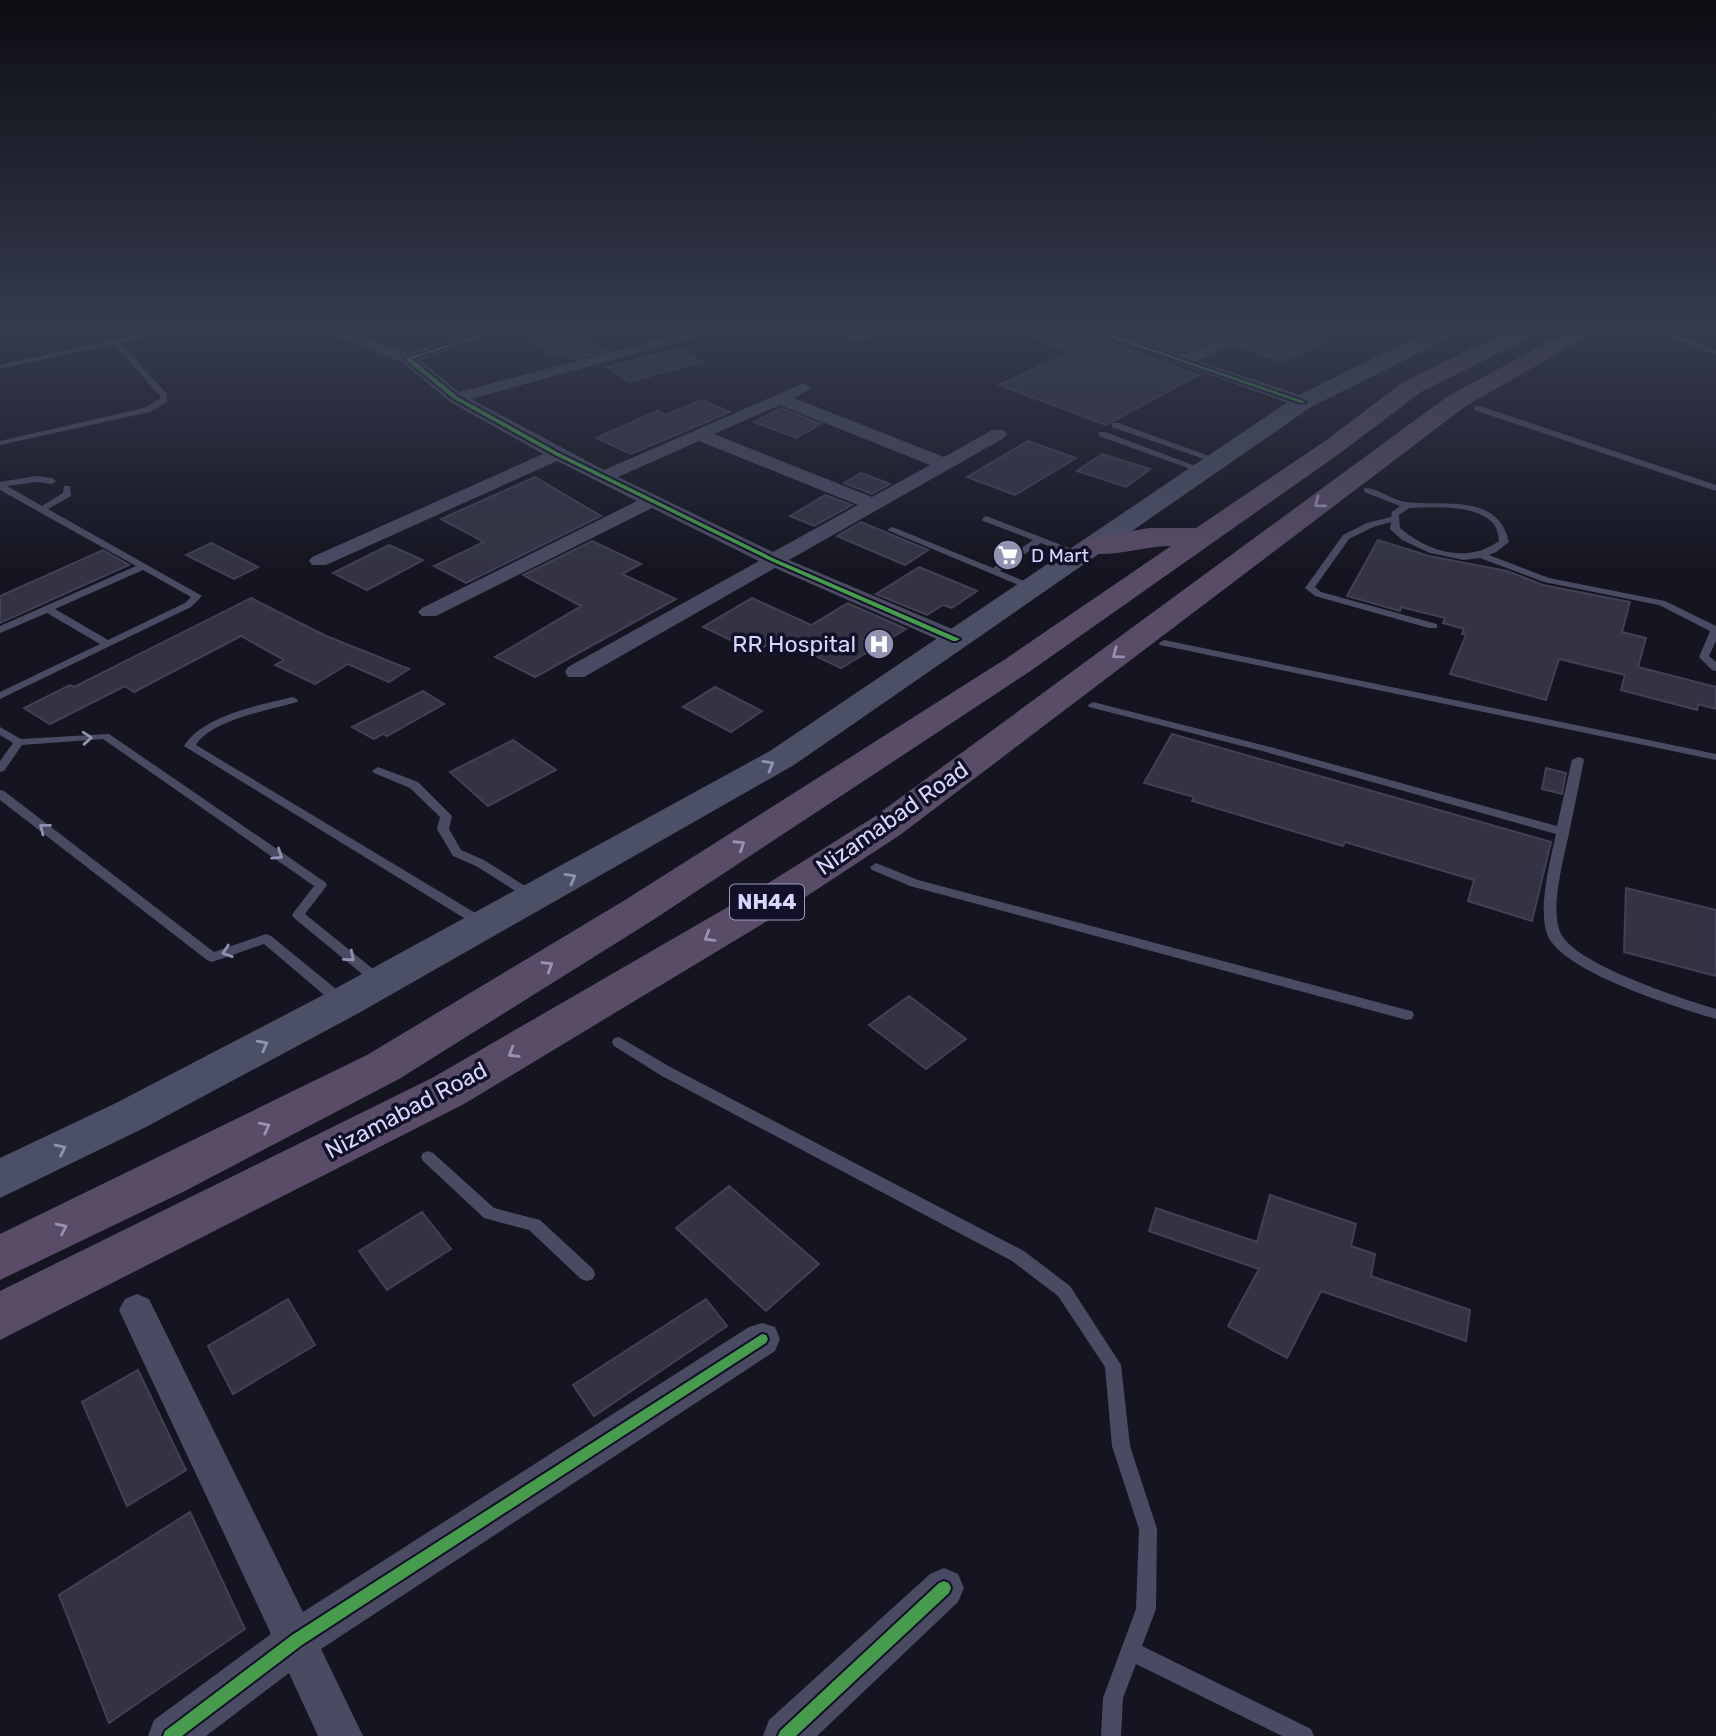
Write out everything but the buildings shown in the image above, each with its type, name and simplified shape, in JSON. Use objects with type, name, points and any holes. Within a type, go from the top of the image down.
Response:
[{"type":"highway","name":"Nizamabad Road","points":[[0,1258],[166,1178],[394,1060],[639,910],[996,680],[1204,537],[1422,409]]},
{"type":"highway","name":"Nizamabad Road","points":[[0,1317],[448,1091],[772,899],[887,826],[1428,409]]},
{"type":"highway","points":[[1086,550],[1149,537],[1204,537]]},
{"type":"main road","points":[[0,1179],[131,1115],[343,1003],[782,758],[1293,409]]},
{"type":"street","points":[[476,409],[649,502],[773,560],[957,639]]},
{"type":"street","points":[[603,477],[754,409]]},
{"type":"street","points":[[806,409],[947,465]]},
{"type":"street","points":[[698,434],[874,505]]},
{"type":"street","points":[[576,671],[998,434]]},
{"type":"street","points":[[319,561],[557,454]]},
{"type":"street","points":[[429,612],[649,502]]},
{"type":"street","points":[[137,1310],[341,1736]]},
{"type":"street","points":[[170,1736],[297,1640],[761,1339]]},
{"type":"street","points":[[785,1736],[944,1588]]},
{"type":"lane","points":[[0,443],[148,409]]},
{"type":"lane","points":[[1494,409],[1716,488]]},
{"type":"lane","points":[[1115,425],[1209,465]]},
{"type":"lane","points":[[1102,434],[1209,465]]},
{"type":"lane","points":[[0,485],[36,479],[52,481]]},
{"type":"lane","points":[[0,485],[197,596],[188,606],[0,695]]},
{"type":"lane","points":[[42,509],[64,498],[68,494],[67,488]]},
{"type":"lane","points":[[1367,489],[1406,506],[1446,504],[1484,514],[1504,533],[1504,542],[1496,550],[1482,555],[1462,556],[1420,547],[1395,529],[1393,519]]},
{"type":"lane","points":[[1406,506],[1393,519],[1370,525],[1346,537],[1310,588],[1318,594],[1433,626]]},
{"type":"lane","points":[[986,519],[1040,540],[1086,550]]},
{"type":"lane","points":[[891,530],[1034,588]]},
{"type":"lane","points":[[993,572],[1040,540]]},
{"type":"lane","points":[[1482,555],[1547,580],[1662,603],[1716,629],[1704,657],[1716,668]]},
{"type":"lane","points":[[0,630],[143,566]]},
{"type":"lane","points":[[48,608],[107,644]]},
{"type":"lane","points":[[1164,643],[1716,757]]},
{"type":"lane","points":[[293,700],[209,727],[193,737],[190,746],[486,925]]},
{"type":"lane","points":[[1093,705],[1270,750],[1564,832]]},
{"type":"lane","points":[[0,730],[19,742],[105,736],[321,885],[298,915],[380,982]]},
{"type":"lane","points":[[0,769],[19,742]]},
{"type":"lane","points":[[1578,760],[1550,892],[1550,921],[1555,937],[1582,961],[1594,967],[1655,993],[1716,1014]]},
{"type":"lane","points":[[378,771],[422,791],[446,816],[443,829],[457,853],[480,863],[535,898]]},
{"type":"lane","points":[[0,794],[212,957],[266,939],[343,1003]]},
{"type":"lane","points":[[876,867],[914,883],[1407,1015]]},
{"type":"lane","points":[[619,1042],[667,1072],[1018,1256],[1064,1291],[1113,1365],[1121,1446],[1148,1528],[1146,1609],[1113,1698],[1111,1736]]},
{"type":"lane","points":[[428,1157],[489,1213],[534,1225],[587,1274]]},
{"type":"lane","points":[[1131,1651],[1304,1736]]},
{"type":"cycle path","points":[[476,409],[557,454],[773,560],[956,639]]},
{"type":"cycle path","points":[[170,1736],[297,1640],[762,1339]]},
{"type":"cycle path","points":[[785,1736],[944,1588]]},
{"type":"place","name":"D Mart","points":[[1008,555]]},
{"type":"place","name":"RR Hospital","points":[[879,644]]}]
